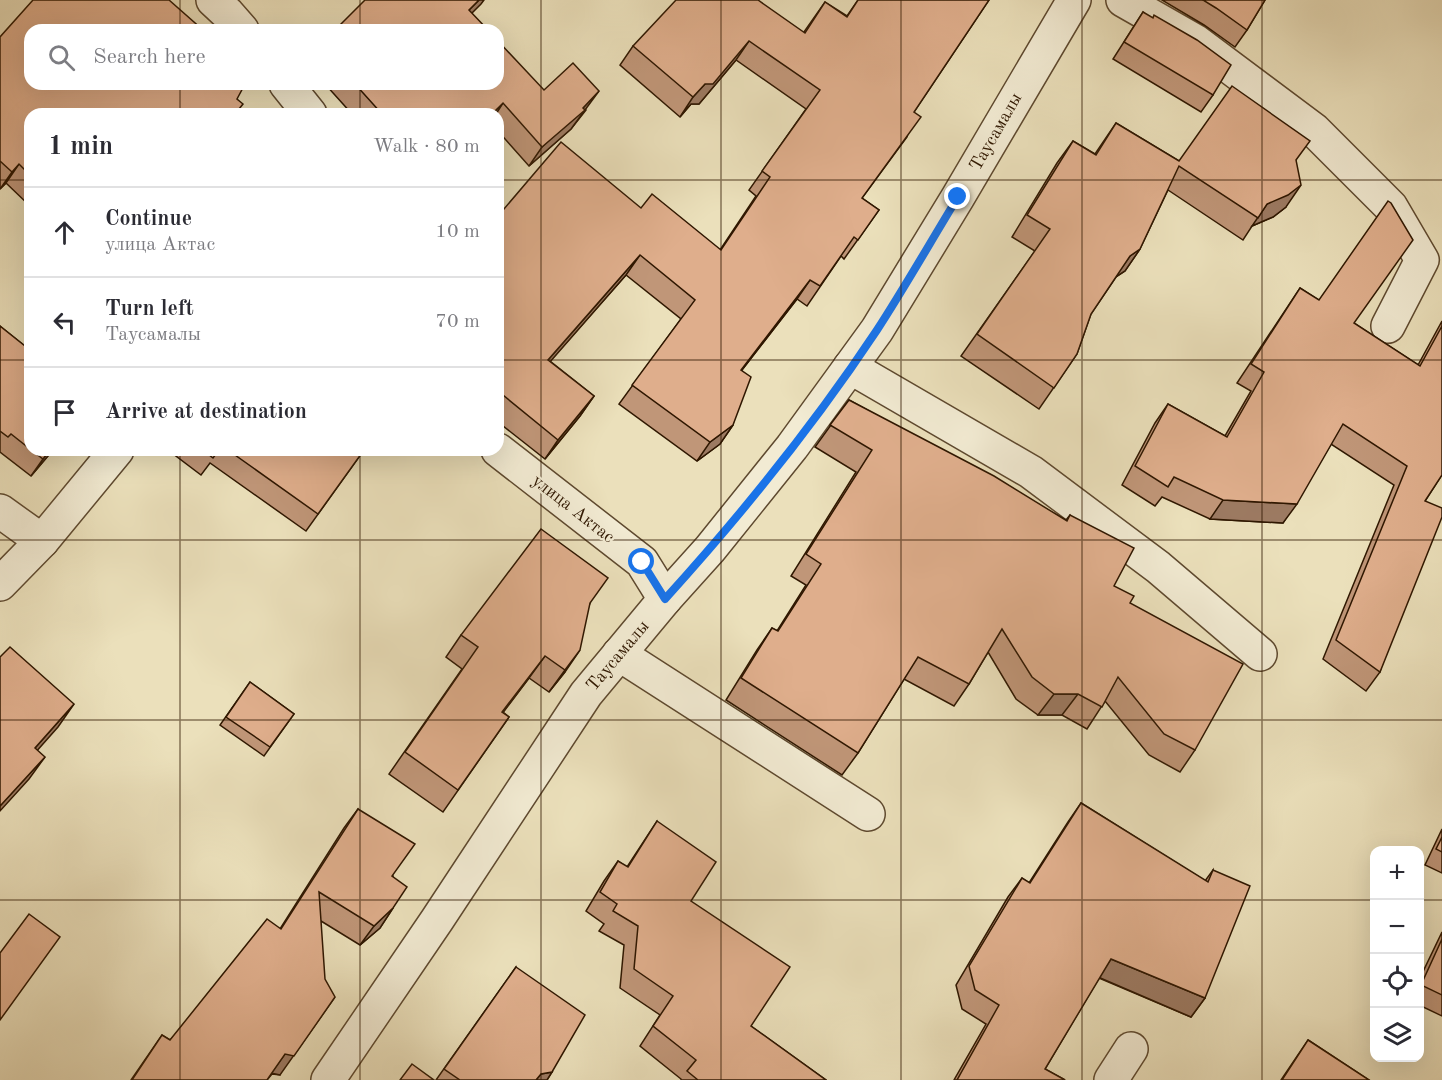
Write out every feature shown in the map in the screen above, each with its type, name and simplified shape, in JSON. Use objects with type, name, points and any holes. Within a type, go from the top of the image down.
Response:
[{"type":"street","points":[[213,0],[237,24]]},
{"type":"street","name":"Таусамалы","points":[[328,1080],[586,694],[710,549],[792,447],[877,330],[1074,0]]},
{"type":"street","points":[[1123,0],[1195,41],[1314,130],[1391,207],[1422,260],[1388,326]]},
{"type":"street","points":[[291,90],[305,108]]},
{"type":"street","points":[[850,367],[1031,472],[1158,567],[1260,654]]},
{"type":"street","name":"улица Актас","points":[[504,455],[642,562],[665,599]]},
{"type":"street","points":[[0,584],[42,541],[112,456]]},
{"type":"street","points":[[0,511],[42,541]]},
{"type":"street","points":[[619,654],[868,814]]},
{"type":"street","points":[[1111,1080],[1131,1049]]},
{"type":"building","points":[[33,0],[169,0],[196,24],[24,24],[24,90],[242,90],[237,99],[243,104],[240,108],[24,108],[24,169],[19,164],[12,172],[0,161],[0,37]]},
{"type":"building","points":[[365,0],[479,0],[469,10],[482,24],[341,24]]},
{"type":"building","points":[[676,0],[758,0],[805,33],[825,2],[847,17],[858,0],[989,0],[914,112],[921,117],[862,198],[879,210],[858,240],[854,237],[820,286],[810,280],[741,370],[751,377],[733,425],[710,442],[632,385],[695,300],[640,255],[548,360],[594,396],[558,440],[504,396],[504,209],[561,142],[641,208],[652,194],[721,250],[770,177],[762,171],[820,90],[749,41],[713,84],[705,84],[693,97],[633,46]]},
{"type":"building","points":[[1203,0],[1265,0],[1247,30]]},
{"type":"building","points":[[1143,12],[1153,18],[1154,15],[1197,40],[1231,65],[1213,95],[1124,42]]},
{"type":"building","points":[[504,47],[544,90],[573,63],[599,91],[583,108],[585,110],[542,147],[503,103],[498,108],[377,108],[360,90],[504,90]]},
{"type":"building","points":[[1232,86],[1310,141],[1296,160],[1301,185],[1288,195],[1267,204],[1258,218],[1179,166],[1140,249],[1130,256],[1091,314],[1077,354],[1054,388],[977,334],[1050,229],[1027,215],[1073,141],[1096,155],[1116,123],[1179,161]]},
{"type":"building","points":[[1388,201],[1413,240],[1354,323],[1420,366],[1442,326],[1442,475],[1425,501],[1442,508],[1442,517],[1380,672],[1336,640],[1407,466],[1343,424],[1297,504],[1223,500],[1174,477],[1168,487],[1135,466],[1168,404],[1227,437],[1264,372],[1251,364],[1300,288],[1319,300]]},
{"type":"building","points":[[0,326],[24,345],[24,444],[11,434],[8,437],[0,431]]},
{"type":"building","points":[[849,400],[994,476],[1067,521],[1070,515],[1134,548],[1114,586],[1134,596],[1130,603],[1243,664],[1195,750],[1164,734],[1118,677],[1102,707],[1078,694],[1054,694],[1032,677],[1002,629],[969,684],[918,657],[858,753],[741,678],[772,628],[778,631],[821,564],[806,554],[872,450],[830,425]]},
{"type":"building","points":[[236,456],[360,456],[318,514]]},
{"type":"building","points":[[541,529],[608,578],[590,603],[580,650],[565,670],[545,656],[502,712],[509,717],[458,790],[405,752],[478,647],[461,635]]},
{"type":"building","points":[[10,647],[74,704],[35,748],[45,757],[0,806],[0,657]]},
{"type":"building","points":[[250,682],[294,714],[270,747],[226,717]]},
{"type":"building","points":[[1081,803],[1208,882],[1213,870],[1250,886],[1205,998],[1111,959],[1045,1069],[1065,1080],[957,1080],[999,1005],[975,990],[969,966],[1022,878],[1030,883]]},
{"type":"building","points":[[358,809],[415,844],[392,876],[407,887],[393,908],[374,926],[319,892],[325,979],[335,997],[294,1056],[285,1054],[267,1080],[132,1080],[162,1035],[170,1040],[267,919],[281,929]]},
{"type":"building","points":[[657,821],[716,862],[691,901],[790,967],[751,1026],[826,1080],[698,1080],[687,1071],[696,1060],[653,1026],[673,996],[634,969],[638,926],[613,911],[617,904],[600,892],[618,861],[628,867]]},
{"type":"building","points":[[1442,837],[1442,852],[1436,849]]},
{"type":"building","points":[[29,914],[60,937],[0,1020],[0,953]]},
{"type":"building","points":[[1442,939],[1442,995],[1424,986],[1424,978]]},
{"type":"building","points":[[516,967],[585,1015],[552,1072],[541,1074],[536,1080],[460,1080],[444,1069]]},
{"type":"building","points":[[1308,1040],[1369,1080],[1282,1080]]},
{"type":"building","points":[[412,1064],[434,1080],[400,1080]]},
{"type":"route","points":[[642,562],[665,599],[710,549],[792,447],[877,330],[958,197]]}]
